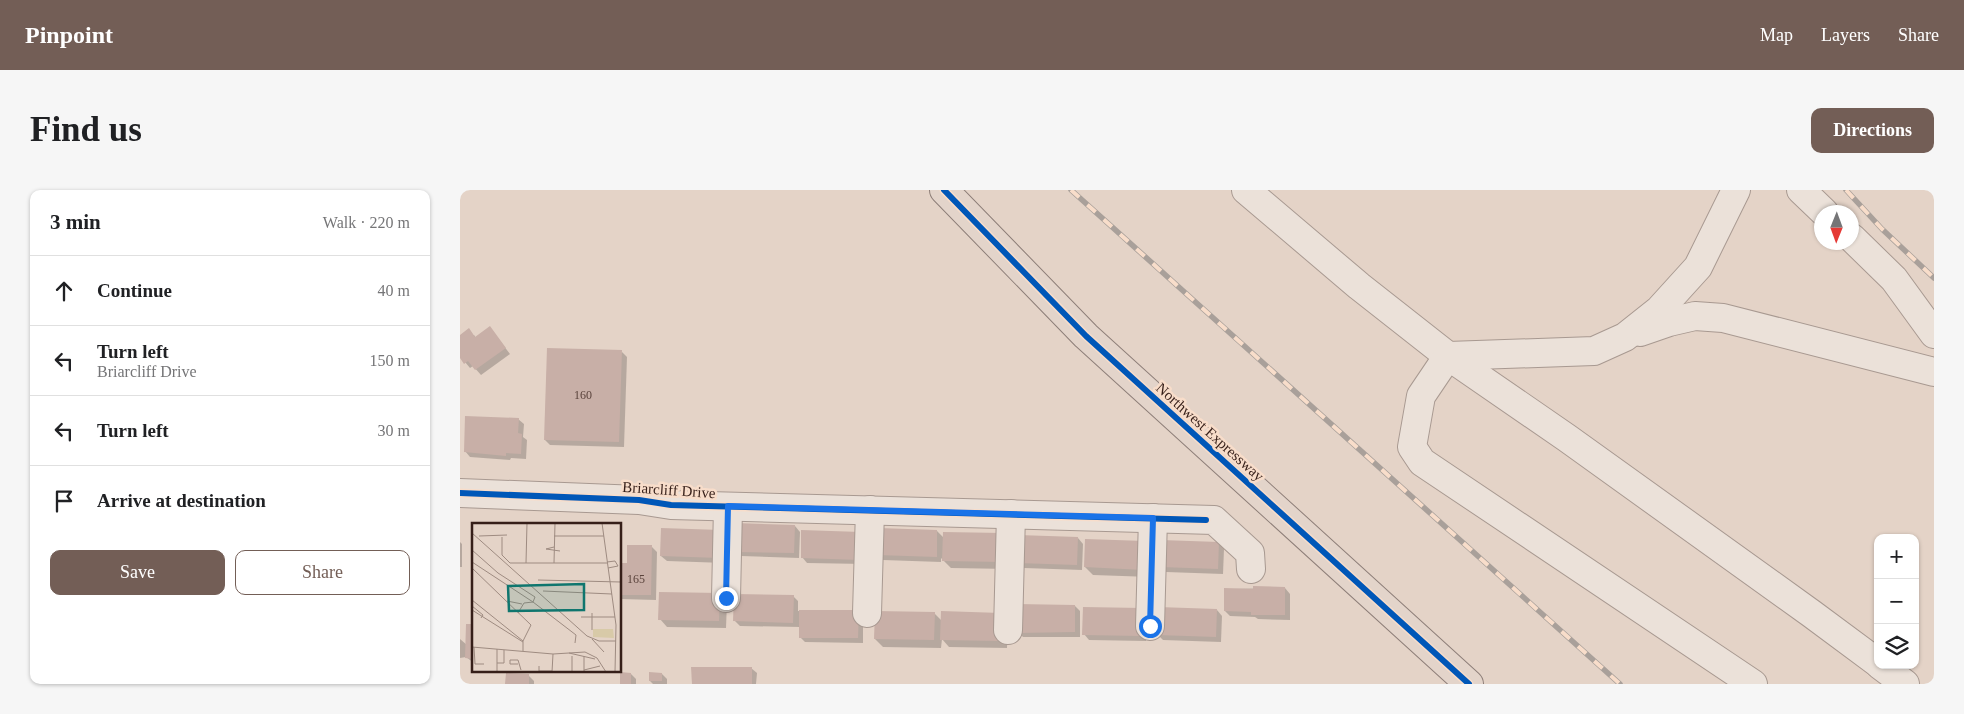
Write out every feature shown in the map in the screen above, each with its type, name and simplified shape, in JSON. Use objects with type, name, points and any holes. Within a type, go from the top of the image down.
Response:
[{"type":"main road","name":"Northwest Expressway","points":[[944,190],[1086,336],[1469,684]]},
{"type":"street","points":[[1246,190],[1359,286],[1448,356],[1567,438],[1874,660]]},
{"type":"street","points":[[1625,337],[1660,310],[1698,267],[1736,190]]},
{"type":"street","points":[[1800,190],[1816,205]]},
{"type":"street","points":[[1859,245],[1894,279],[1934,334]]},
{"type":"street","points":[[1448,356],[1594,351],[1625,337],[1669,322],[1696,316],[1723,318],[1934,372]]},
{"type":"street","points":[[1448,356],[1421,396],[1412,447],[1422,462],[1753,684]]},
{"type":"street","name":"Briarcliff Drive","points":[[460,492],[639,500],[671,505],[1206,520],[1216,521],[1250,553],[1251,569]]},
{"type":"street","points":[[726,598],[728,506]]},
{"type":"street","points":[[867,613],[870,510]]},
{"type":"street","points":[[1008,630],[1011,514]]},
{"type":"street","points":[[1150,626],[1153,518]]},
{"type":"street","points":[[1886,669],[1905,684]]},
{"type":"building","points":[[490,326],[506,348],[475,370],[468,361],[464,364],[460,358],[460,335],[469,328],[475,337]]},
{"type":"building","points":[[547,348],[622,350],[619,442],[544,440]]},
{"type":"building","points":[[465,416],[519,418],[518,433],[522,434],[521,454],[506,453],[506,456],[464,452]]},
{"type":"building","points":[[736,523],[795,525],[794,553],[735,552]]},
{"type":"building","points":[[661,528],[721,530],[720,558],[660,556]]},
{"type":"building","points":[[878,528],[937,530],[937,557],[877,555]]},
{"type":"building","points":[[801,530],[861,532],[860,560],[801,558]]},
{"type":"building","points":[[943,532],[1003,533],[1003,562],[942,561]]},
{"type":"building","points":[[1018,535],[1078,537],[1077,565],[1017,563]]},
{"type":"building","points":[[1085,539],[1145,541],[1144,570],[1084,567]]},
{"type":"building","points":[[1161,540],[1219,542],[1218,569],[1160,567]]},
{"type":"building","points":[[627,545],[652,545],[651,595],[621,595],[621,563],[627,563]]},
{"type":"building","points":[[1253,586],[1285,587],[1285,615],[1251,615],[1251,612],[1224,611],[1224,588],[1253,589]]},
{"type":"building","points":[[659,592],[720,593],[719,621],[658,620]]},
{"type":"building","points":[[734,594],[794,595],[793,623],[733,621]]},
{"type":"building","points":[[1016,604],[1075,605],[1075,632],[1017,633]]},
{"type":"building","points":[[1083,607],[1142,608],[1141,636],[1082,635]]},
{"type":"building","points":[[1158,607],[1217,609],[1216,637],[1157,635]]},
{"type":"building","points":[[799,610],[859,610],[858,638],[799,638]]},
{"type":"building","points":[[875,611],[935,612],[934,640],[874,639]]},
{"type":"building","points":[[941,611],[1001,613],[1000,641],[940,640]]},
{"type":"building","points":[[466,624],[472,624],[472,659],[465,658]]},
{"type":"building","points":[[691,667],[752,667],[752,684],[692,684]]},
{"type":"building","points":[[620,672],[631,673],[631,684],[620,684]]},
{"type":"building","points":[[649,672],[662,673],[662,681],[649,681]]},
{"type":"building","points":[[506,673],[529,674],[529,684],[505,684]]},
{"type":"railway","points":[[1071,190],[1620,684]]},
{"type":"railway","points":[[1846,190],[1882,229],[1934,278]]},
{"type":"cycle path","points":[[944,190],[1086,336],[1469,684]]},
{"type":"cycle path","points":[[460,493],[639,500],[671,505],[1206,520]]},
{"type":"route","points":[[726,598],[728,506],[1153,518],[1150,626]]}]
